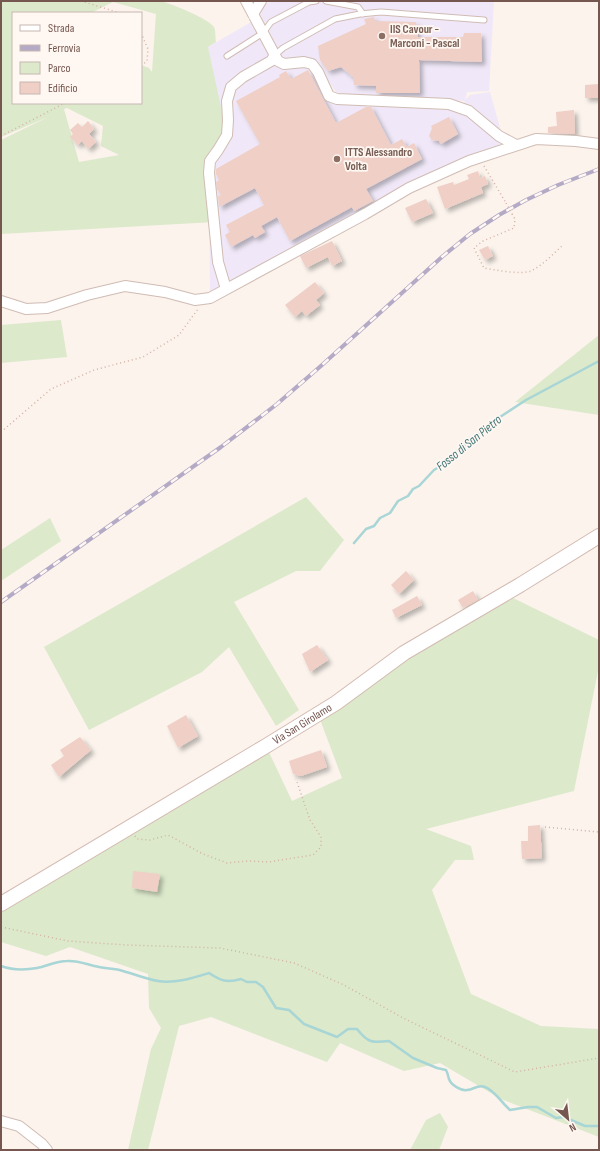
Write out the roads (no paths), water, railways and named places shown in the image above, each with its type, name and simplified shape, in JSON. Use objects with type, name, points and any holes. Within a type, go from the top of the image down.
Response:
[{"type":"street","points":[[236,1],[240,3],[263,33],[278,61],[284,64],[304,62],[312,64],[318,72],[329,96],[337,99],[449,104],[469,111],[500,136],[516,145]]},
{"type":"street","points":[[246,1],[250,16]]},
{"type":"street","points":[[250,16],[255,1]]},
{"type":"street","points":[[250,16],[260,1]]},
{"type":"street","points":[[226,289],[218,262],[210,185],[210,161],[227,135],[227,101],[231,87],[243,77],[271,61],[275,55]]},
{"type":"street","points":[[1,301],[26,309],[47,308],[87,295],[125,286],[165,292],[195,300],[210,298],[365,214],[409,188],[479,158],[536,139],[599,144]]},
{"type":"street","name":"Via San Girolamo","points":[[1,904],[336,703],[404,653],[520,585],[599,536]]},
{"type":"street","points":[[1,1121],[19,1126],[42,1144],[47,1150]]},
{"type":"lane","points":[[227,56],[263,33],[271,22],[309,2],[316,1]]},
{"type":"lane","points":[[326,1],[358,7],[363,14]]},
{"type":"lane","points":[[275,55],[283,48],[335,19],[363,14],[381,12],[484,20]]},
{"type":"waterway","name":"Fosso di San Pietro","points":[[354,543],[366,529],[374,526],[380,518],[390,513],[398,501],[408,496],[413,489],[419,486],[434,470],[444,464],[500,417],[526,400],[599,361]]},
{"type":"waterway","points":[[1,966],[14,969],[28,969],[59,962],[71,961],[102,968],[120,970],[164,982],[184,980],[209,973],[224,980],[232,981],[241,979],[247,982],[256,982],[263,987],[276,1008],[289,1010],[304,1024],[337,1037],[348,1029],[357,1029],[364,1037],[371,1041],[389,1041],[413,1058],[446,1070],[450,1081],[459,1089],[469,1090],[480,1086],[485,1087],[495,1094],[510,1110],[537,1107],[556,1118],[564,1117],[585,1126],[599,1126]]},
{"type":"railway","points":[[1,602],[221,447],[277,404],[443,256],[470,234],[526,200],[558,185],[599,169]]},
{"type":"place","name":"IIS Cavour - Marconi - Pascal","points":[[382,36]]},
{"type":"place","name":"ITTS Alessandro Volta","points":[[337,159]]}]
